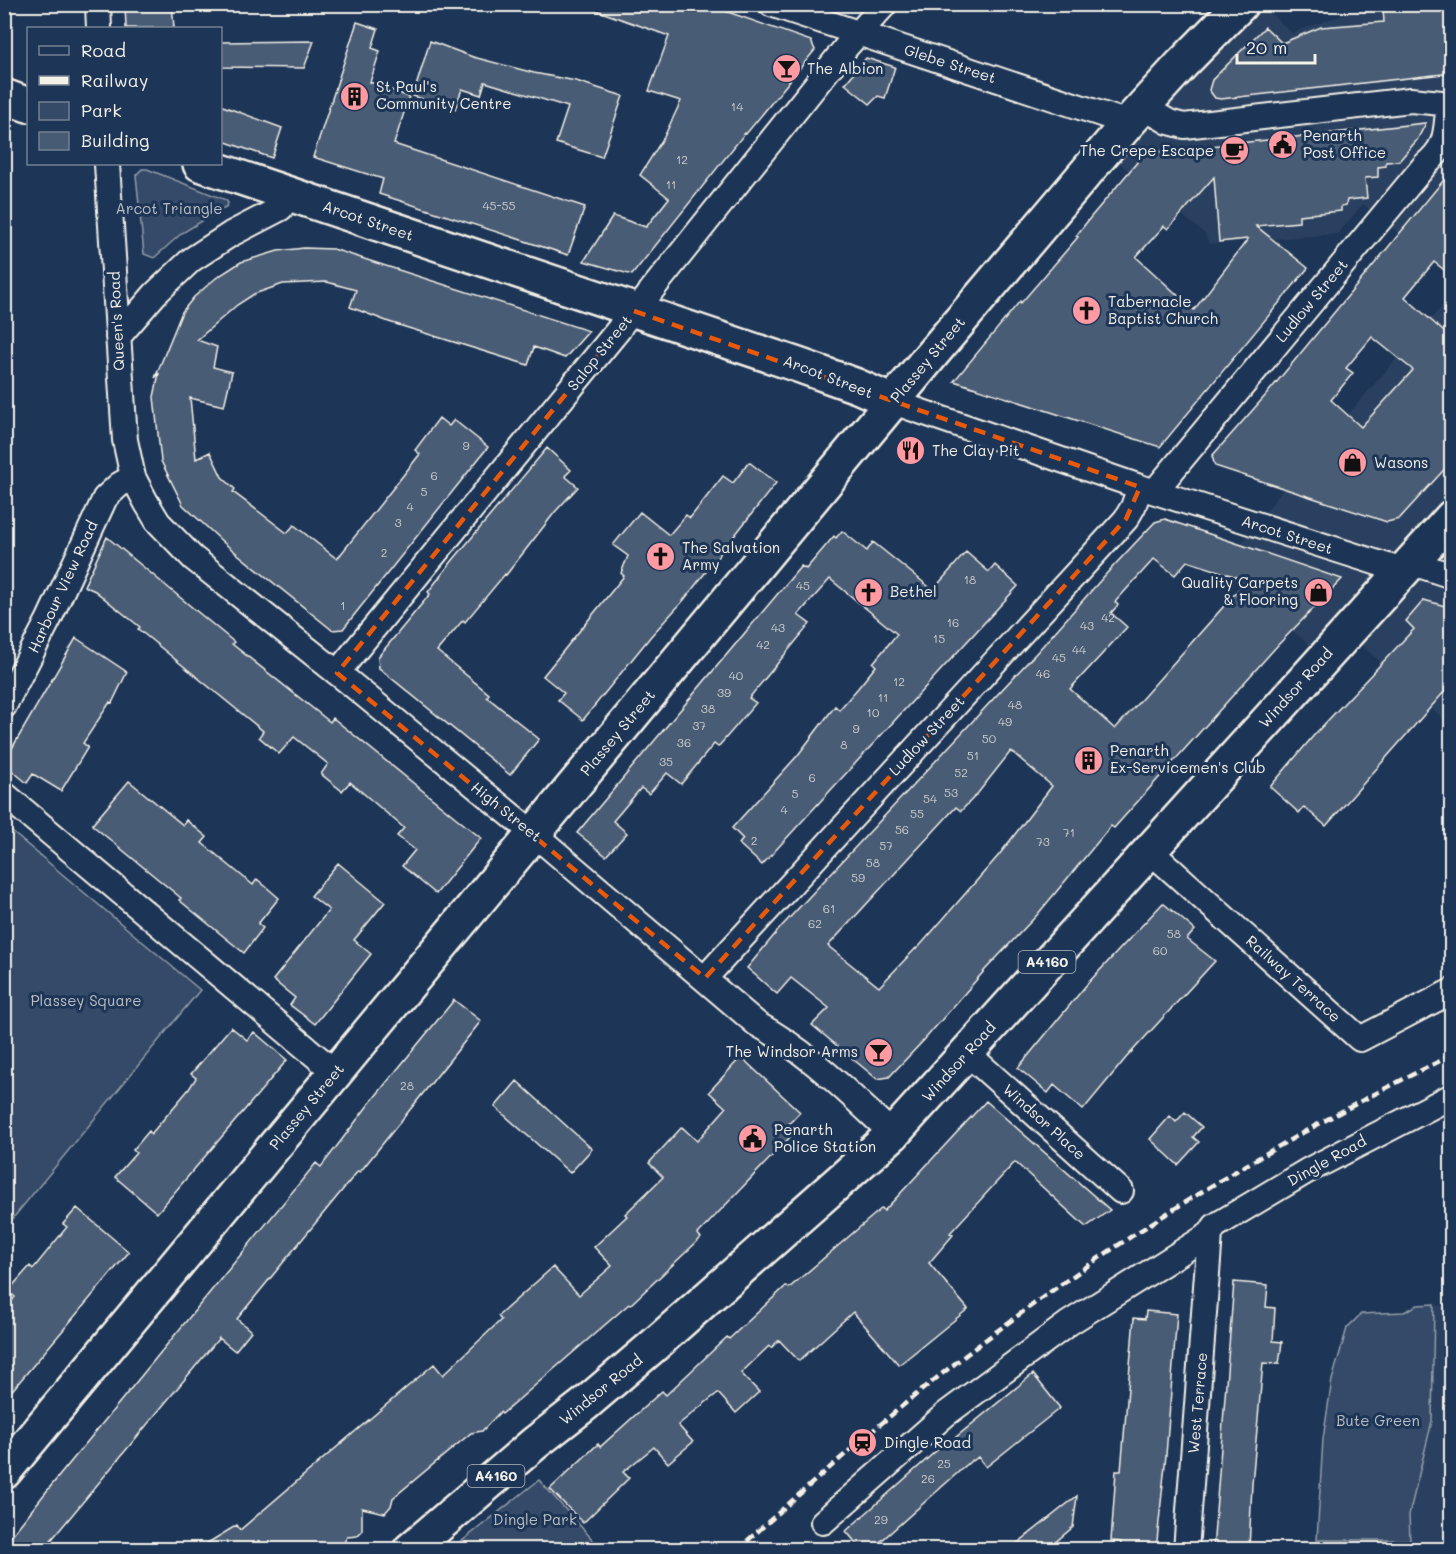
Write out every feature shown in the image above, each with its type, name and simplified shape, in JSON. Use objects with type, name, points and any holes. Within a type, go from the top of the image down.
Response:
[{"type":"street","points":[[98,4],[99,27]]},
{"type":"street","name":"Glebe Street","points":[[771,4],[859,33],[1135,115],[1184,126],[1411,100],[1450,103]]},
{"type":"street","name":"Salop Street","points":[[338,673],[515,458],[622,323],[647,298],[859,33],[885,4]]},
{"type":"street","name":"Plassey Street","points":[[10,1455],[336,1073],[933,352],[1135,115],[1241,4]]},
{"type":"street","points":[[4,96],[27,105]]},
{"type":"street","name":"Ludlow Street","points":[[705,978],[1126,519],[1147,489],[1418,174],[1438,154],[1444,139],[1450,103]]},
{"type":"street","name":"Queen's Road","points":[[107,165],[125,440],[127,459],[133,477]]},
{"type":"street","name":"Arcot Street","points":[[203,165],[837,379],[893,402],[1147,489],[1407,567],[1452,576]]},
{"type":"street","points":[[118,337],[155,294],[191,260],[224,238],[281,208],[287,194]]},
{"type":"street","name":"High Street","points":[[133,477],[158,522],[172,539],[193,558],[338,673],[534,834],[757,1024],[783,1038],[836,1081],[893,1134]]},
{"type":"street","name":"Harbour View Road","points":[[4,706],[49,619],[105,498],[119,485],[133,477]]},
{"type":"street","name":"Windsor Road","points":[[410,1550],[535,1443],[645,1354],[893,1134],[1452,517]]},
{"type":"street","points":[[4,794],[336,1073]]},
{"type":"street","name":"Railway Terrace","points":[[1149,850],[1360,1039],[1452,991]]},
{"type":"street","name":"Windsor Place","points":[[967,1053],[1121,1191]]},
{"type":"street","name":"Dingle Road","points":[[824,1521],[946,1414],[1069,1323],[1210,1246],[1215,1226],[1307,1171],[1452,1096]]},
{"type":"street","name":"West Terrace","points":[[1186,1550],[1210,1246]]},
{"type":"highlighted area","points":[[634,311],[1140,487],[1126,519],[705,978],[337,673]]},
{"type":"shaded area","points":[[1241,5],[1262,5],[1292,33],[1369,5],[1451,5],[1451,276],[1363,204],[1338,234],[1209,244],[1205,234],[1105,151]]},
{"type":"shaded area","points":[[1451,296],[1451,726],[1347,632],[1323,657],[1226,573],[1236,561],[1241,544],[1284,488]]},
{"type":"shaded area","points":[[1434,1304],[1451,1308],[1451,1549],[1302,1550],[1303,1540],[1410,1540],[1409,1515],[1432,1421]]},
{"type":"green space","name":"Arcot Triangle","points":[[142,169],[226,200],[227,206],[182,233],[154,258],[144,254],[136,175]]},
{"type":"green space","name":"Plassey Square","points":[[5,826],[200,990],[5,1228]]},
{"type":"green space","name":"Bute Green","points":[[1434,1304],[1432,1421],[1409,1515],[1410,1540],[1317,1540],[1323,1439],[1332,1380],[1347,1328],[1361,1314],[1404,1312],[1418,1305]]},
{"type":"green space","name":"Dingle Park","points":[[539,1480],[601,1549],[452,1549]]},
{"type":"building","points":[[125,4],[172,4],[174,27],[126,27]]},
{"type":"building","points":[[588,4],[705,4],[811,41],[815,50],[745,133],[632,275],[584,261],[613,216],[646,227],[669,198],[640,175],[664,137],[681,101],[649,91],[669,36],[587,7]]},
{"type":"building","points":[[1415,4],[1452,4],[1452,73],[1221,99],[1215,98],[1209,90],[1212,80],[1265,27],[1282,43],[1321,27],[1384,22],[1383,8]]},
{"type":"building","points":[[357,22],[378,29],[372,48],[380,51],[370,82],[409,97],[394,144],[585,207],[568,255],[379,194],[383,179],[313,157]]},
{"type":"building","points":[[314,41],[304,68],[222,67],[222,42]]},
{"type":"building","points":[[430,41],[473,57],[576,81],[623,96],[602,157],[556,143],[568,107],[485,82],[481,95],[462,89],[455,109],[413,96]]},
{"type":"building","points":[[866,58],[895,67],[885,98],[878,96],[870,104],[845,84]]},
{"type":"building","points":[[222,106],[282,128],[272,158],[222,141]]},
{"type":"building","points":[[1426,123],[1417,140],[1399,161],[1386,162],[1386,166],[1378,167],[1378,177],[1365,178],[1367,198],[1347,200],[1346,205],[1341,206],[1341,211],[1299,215],[1299,222],[1256,226],[1308,268],[1160,447],[954,381],[1020,301],[1021,303],[1078,237],[1076,236],[1090,218],[1145,153]],"holes":[[[1214,177],[1219,242],[1248,239],[1194,310],[1136,257],[1164,226],[1168,229]]]},
{"type":"building","points":[[1452,170],[1452,276],[1434,262],[1405,297],[1452,339],[1452,461],[1399,519],[1387,522],[1215,466],[1212,456],[1266,395]],"holes":[[[1372,337],[1413,370],[1361,427],[1331,400],[1353,373],[1346,368]]]},
{"type":"building","points":[[304,248],[333,249],[589,331],[565,358],[534,347],[528,365],[389,322],[350,307],[356,290],[327,282],[283,284],[254,294],[237,305],[197,340],[217,347],[213,367],[232,372],[224,406],[190,398],[196,459],[210,452],[222,477],[235,489],[233,492],[287,533],[294,525],[337,559],[420,454],[415,450],[439,418],[449,426],[454,420],[488,447],[343,629],[332,630],[224,543],[183,505],[161,461],[154,397],[159,373],[155,378],[182,312],[194,297],[216,278],[241,262],[278,251]]},
{"type":"building","points":[[547,448],[571,470],[565,476],[578,487],[555,512],[506,575],[437,651],[489,694],[487,697],[539,739],[510,775],[379,668],[378,657],[430,594],[428,592],[453,560]]},
{"type":"building","points":[[749,462],[776,483],[683,601],[651,636],[583,720],[558,700],[564,693],[543,676],[624,576],[621,573],[628,556],[613,545],[640,512],[669,535],[686,515],[690,518],[723,476],[733,483]]},
{"type":"building","points":[[1165,519],[1342,579],[1277,646],[1114,828],[1111,826],[1037,915],[925,1039],[889,1077],[877,1079],[812,1025],[829,1008],[791,978],[777,994],[747,968],[781,927],[1155,522]],"holes":[[[1154,559],[1175,575],[1187,561],[1247,580],[1115,729],[1070,689],[1127,627],[1111,613],[1118,605],[1115,602]],[[1011,751],[1052,786],[999,855],[917,949],[879,987],[828,946],[956,807],[961,811],[978,793]]]},
{"type":"building","points":[[842,531],[867,551],[873,542],[933,590],[966,552],[989,572],[995,565],[1018,586],[762,865],[739,844],[743,839],[732,828],[798,755],[835,706],[839,710],[858,688],[876,666],[873,663],[897,634],[830,579],[798,615],[810,624],[749,698],[756,703],[718,747],[714,744],[681,784],[667,773],[649,794],[641,788],[613,821],[627,833],[606,856],[577,833],[801,566],[806,569],[834,536],[836,538]]},
{"type":"building","points":[[107,537],[234,642],[232,644],[330,722],[333,718],[481,838],[436,894],[402,866],[415,850],[397,836],[404,828],[350,782],[342,791],[321,774],[328,764],[294,737],[279,754],[259,737],[263,731],[138,629],[140,627],[95,591],[84,586]]},
{"type":"building","points":[[1424,600],[1452,608],[1452,683],[1326,826],[1304,807],[1299,813],[1270,787],[1315,734],[1414,629],[1406,621]]},
{"type":"building","points":[[76,638],[127,672],[112,703],[110,702],[83,743],[88,747],[61,791],[33,774],[27,783],[4,762]]},
{"type":"building","points":[[129,781],[183,825],[186,820],[207,837],[202,843],[253,885],[257,879],[279,898],[258,924],[263,928],[244,953],[92,825]]},
{"type":"building","points":[[338,863],[385,902],[354,940],[371,954],[315,1024],[290,1005],[295,998],[273,980],[329,910],[311,896]]},
{"type":"building","points":[[1163,903],[1195,930],[1187,939],[1215,961],[1126,1058],[1083,1110],[1054,1085],[1048,1093],[1018,1068],[1088,983]]},
{"type":"building","points":[[454,1000],[481,1021],[360,1172],[358,1171],[237,1319],[251,1331],[235,1351],[219,1338],[43,1550],[4,1550],[4,1545],[46,1492],[316,1163],[321,1167]]},
{"type":"building","points":[[231,1027],[247,1040],[254,1032],[287,1060],[157,1213],[115,1177],[136,1153],[133,1150],[149,1131],[151,1134],[189,1089],[196,1078],[191,1074]]},
{"type":"building","points":[[741,1057],[800,1112],[787,1126],[794,1133],[698,1234],[701,1238],[630,1305],[502,1414],[500,1412],[482,1431],[471,1433],[393,1498],[391,1506],[385,1513],[362,1508],[362,1531],[357,1536],[347,1537],[340,1550],[196,1550],[237,1525],[240,1530],[434,1364],[443,1375],[501,1320],[498,1316],[553,1267],[579,1295],[612,1266],[594,1247],[663,1177],[649,1163],[682,1127],[697,1141],[726,1108],[709,1092]]},
{"type":"building","points":[[517,1081],[592,1149],[570,1173],[495,1107]]},
{"type":"building","points":[[986,1101],[1110,1210],[1086,1227],[1015,1162],[950,1233],[953,1235],[929,1263],[968,1309],[899,1365],[853,1312],[799,1361],[779,1340],[771,1348],[769,1346],[741,1373],[759,1392],[736,1413],[718,1393],[678,1425],[693,1442],[668,1463],[654,1447],[623,1472],[629,1478],[583,1523],[550,1489],[598,1444],[600,1447],[662,1391],[666,1395],[727,1337],[729,1339],[786,1286],[789,1288],[882,1208],[884,1211]]},
{"type":"building","points":[[1185,1112],[1202,1127],[1193,1137],[1199,1142],[1178,1165],[1150,1139],[1170,1116],[1176,1122]]},
{"type":"building","points":[[77,1208],[129,1252],[4,1400],[4,1309],[15,1297],[8,1291],[30,1266],[33,1269],[67,1227],[63,1224]]},
{"type":"building","points":[[1234,1282],[1268,1285],[1266,1307],[1275,1308],[1273,1341],[1282,1342],[1279,1364],[1263,1363],[1252,1484],[1249,1550],[1213,1550]]},
{"type":"building","points":[[1146,1311],[1177,1314],[1156,1550],[1120,1550],[1121,1542],[1111,1541],[1116,1471],[1121,1471],[1134,1318],[1145,1319]]},
{"type":"building","points":[[1033,1374],[1060,1408],[986,1467],[978,1457],[972,1460],[871,1550],[862,1550],[846,1531],[944,1444],[945,1446]]},
{"type":"building","points":[[1077,1496],[1073,1527],[1046,1550],[1009,1550]]},
{"type":"railway","points":[[737,1550],[908,1401],[980,1344],[1068,1280],[1120,1244],[1228,1176],[1339,1113],[1452,1055]]},
{"type":"place","name":"The Albion","points":[[786,69]]},
{"type":"place","name":"St Paul's Community Centre","points":[[355,96]]},
{"type":"place","name":"Penarth Post Office","points":[[1282,145]]},
{"type":"place","name":"The Crepe Escape","points":[[1235,151]]},
{"type":"place","name":"Tabernacle Baptist Church","points":[[1087,311]]},
{"type":"place","name":"The Clay Pit","points":[[911,451]]},
{"type":"place","name":"Wasons","points":[[1353,463]]},
{"type":"place","name":"The Salvation Army","points":[[661,557]]},
{"type":"place","name":"Bethel","points":[[869,592]]},
{"type":"place","name":"Quality Carpets & Flooring","points":[[1319,592]]},
{"type":"place","name":"Penarth Ex-Servicemen's Club","points":[[1089,760]]},
{"type":"place","name":"The Windsor Arms","points":[[879,1052]]},
{"type":"place","name":"Penarth Police Station","points":[[753,1139]]},
{"type":"place","name":"Dingle Road","points":[[863,1443]]}]
